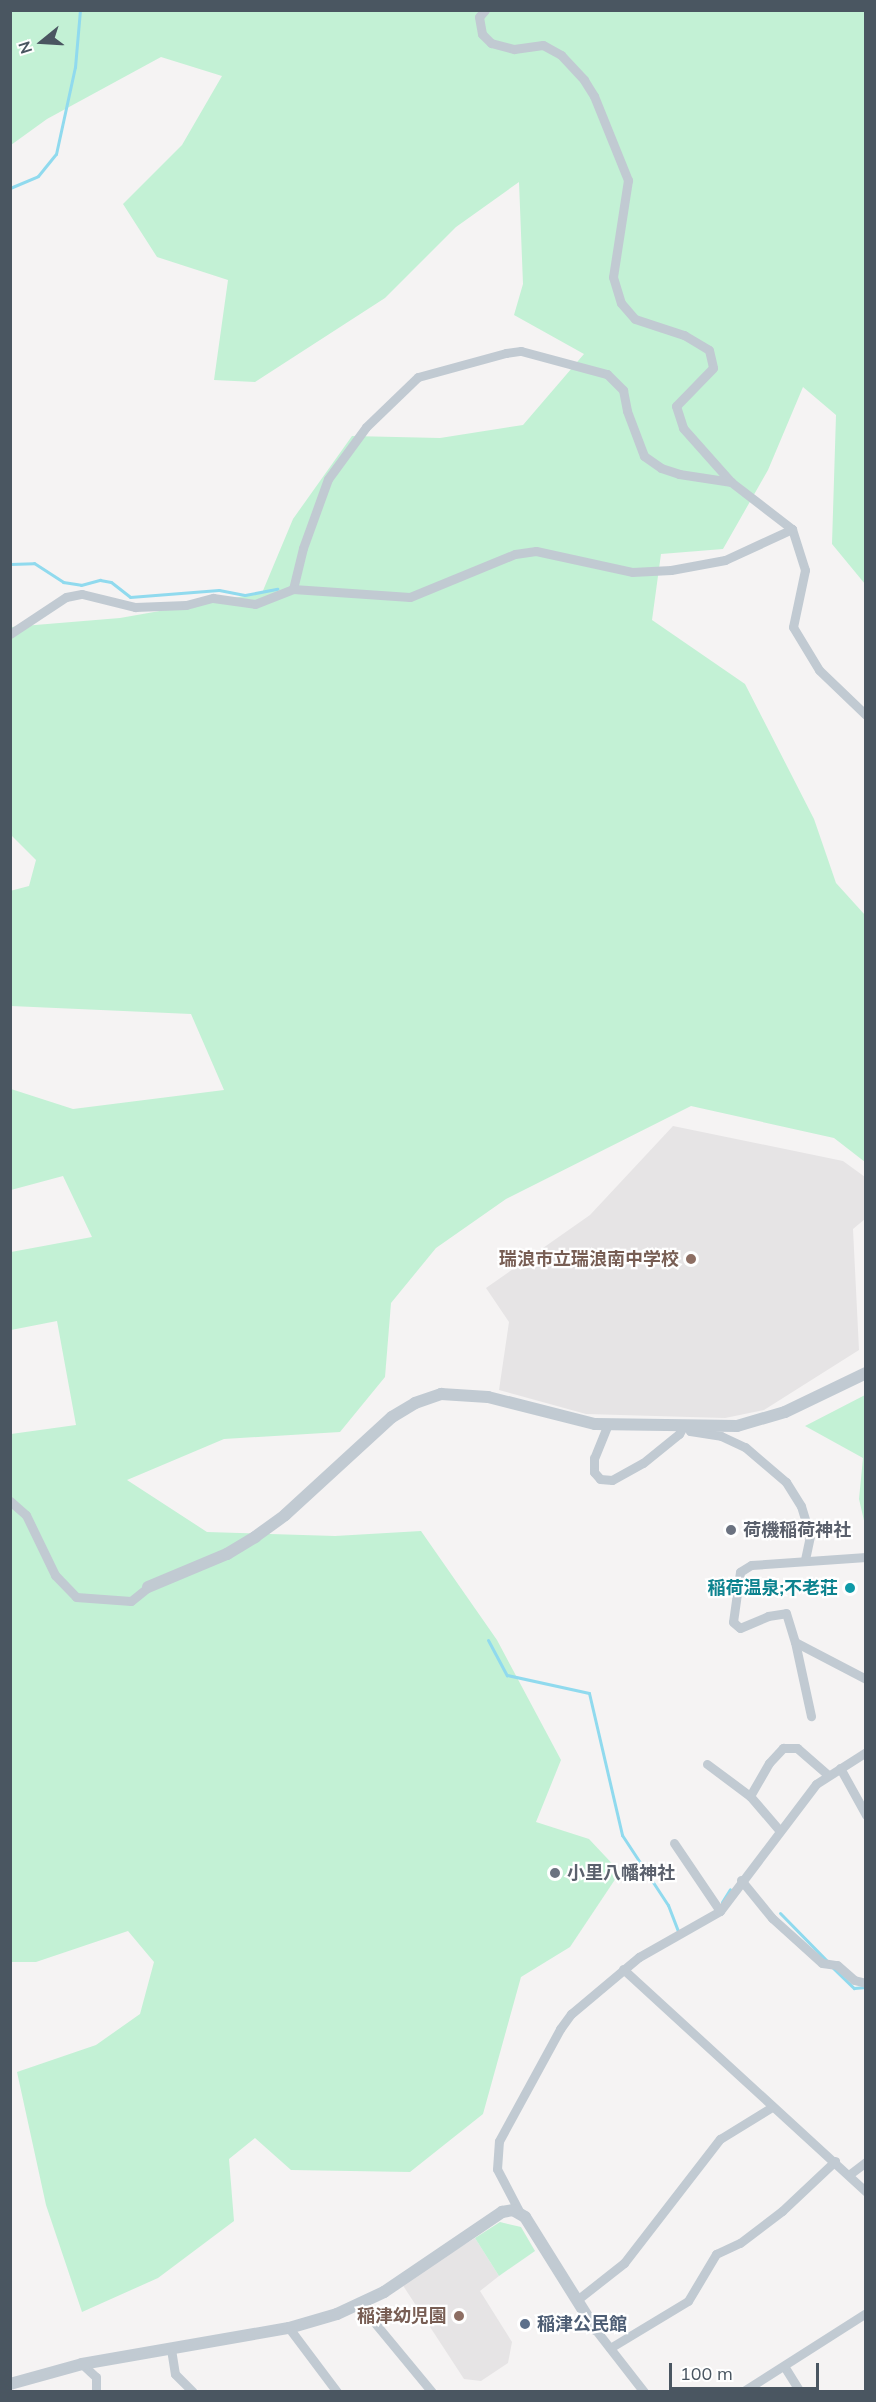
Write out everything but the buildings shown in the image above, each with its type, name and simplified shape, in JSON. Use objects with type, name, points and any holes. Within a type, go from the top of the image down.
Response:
[{"type":"street","points":[[485,10],[478,17],[483,34],[491,43],[514,49],[543,45],[561,55],[584,80],[594,96],[628,180],[613,277],[621,303],[635,319],[684,335],[710,350],[713,368],[676,406],[682,428],[731,482],[792,529],[805,570],[793,627],[819,670],[866,715]]},
{"type":"street","points":[[293,589],[303,548],[328,479],[366,427],[418,377],[506,353],[521,351],[607,374],[623,390],[627,411],[644,456],[661,468],[679,474],[731,482]]},
{"type":"street","points":[[10,634],[66,597],[82,594],[135,607],[186,604],[213,598],[255,604],[293,589],[410,597],[515,554],[536,551],[632,572],[671,570],[725,560],[792,529]]},
{"type":"street","points":[[10,1501],[26,1515],[55,1575],[76,1597],[131,1601],[148,1587],[227,1554],[255,1537],[285,1515],[392,1418],[416,1403],[459,1393],[608,1424],[737,1426],[759,1422],[866,1373]]},
{"type":"street","points":[[608,1424],[594,1458],[594,1472],[600,1479],[612,1480],[643,1463],[679,1434],[686,1424]]},
{"type":"street","points":[[686,1424],[690,1431],[721,1436],[746,1447],[786,1482],[801,1506],[810,1536],[805,1560]]},
{"type":"street","points":[[811,1716],[795,1642],[786,1613],[768,1616],[740,1628],[733,1622],[740,1572],[751,1565],[866,1557]]},
{"type":"street","points":[[795,1642],[866,1679]]},
{"type":"street","points":[[750,1796],[783,1748],[797,1748],[828,1775]]},
{"type":"street","points":[[644,2391],[595,2329],[519,2211],[497,2169],[499,2141],[560,2029],[623,1969],[720,1911],[741,1880],[828,1775],[866,1752]]},
{"type":"street","points":[[707,1764],[750,1796],[780,1831]]},
{"type":"street","points":[[840,1768],[866,1815]]},
{"type":"street","points":[[674,1843],[720,1911]]},
{"type":"street","points":[[741,1880],[772,1918],[822,1963],[837,1965],[855,1980],[866,1983]]},
{"type":"street","points":[[623,1969],[772,2107],[850,2174],[866,2192]]},
{"type":"street","points":[[577,2300],[624,2263],[720,2139],[772,2107]]},
{"type":"street","points":[[610,2348],[688,2301],[716,2254],[740,2243],[782,2211],[835,2161]]},
{"type":"street","points":[[850,2174],[866,2162]]},
{"type":"street","points":[[10,2384],[82,2364],[289,2328],[360,2305],[502,2212],[519,2211]]},
{"type":"street","points":[[360,2305],[432,2391]]},
{"type":"street","points":[[742,2391],[866,2313]]},
{"type":"street","points":[[289,2328],[338,2391]]},
{"type":"street","points":[[171,2349],[175,2374],[194,2391]]},
{"type":"street","points":[[82,2364],[96,2377],[96,2391]]},
{"type":"street","points":[[784,2366],[800,2391]]},
{"type":"shaded area","name":"瑞浪市立瑞浪南中学校","points":[[673,1126],[843,1161],[865,1177],[865,1219],[853,1229],[859,1350],[764,1410],[725,1418],[586,1414],[499,1390],[509,1322],[486,1288],[590,1215]]},
{"type":"shaded area","name":"稲津幼児園","points":[[475,2238],[499,2276],[480,2291],[512,2342],[508,2363],[481,2381],[464,2379],[402,2284]]},
{"type":"green space","points":[[11,11],[865,11],[865,584],[832,544],[836,415],[803,387],[768,470],[723,549],[661,554],[652,620],[745,684],[814,819],[836,883],[865,915],[865,1162],[834,1138],[691,1106],[506,1199],[436,1248],[391,1303],[385,1377],[340,1432],[224,1439],[127,1480],[207,1532],[335,1536],[421,1531],[497,1640],[561,1760],[536,1822],[589,1839],[620,1872],[570,1947],[521,1977],[483,2114],[410,2172],[291,2170],[255,2138],[229,2159],[234,2221],[158,2278],[82,2312],[46,2205],[17,2072],[96,2045],[140,2014],[154,1962],[128,1931],[36,1962],[11,1962],[11,1434],[76,1425],[57,1321],[11,1330],[11,1252],[92,1237],[63,1176],[11,1190],[11,1089],[73,1109],[224,1090],[191,1014],[11,1006],[10,891],[29,886],[36,860],[11,835],[11,627],[120,618],[262,593],[293,519],[352,436],[440,438],[523,425],[584,354],[514,315],[523,284],[519,182],[456,227],[385,298],[255,382],[214,380],[228,280],[157,257],[123,204],[182,145],[222,76],[161,57],[47,119],[11,145]]},
{"type":"green space","points":[[865,1395],[865,1525],[859,1499],[863,1458],[805,1426]]},
{"type":"green space","points":[[500,2222],[521,2227],[535,2251],[499,2276],[475,2238]]},
{"type":"waterway","points":[[10,188],[38,176],[56,154],[75,67],[80,10]]},
{"type":"waterway","points":[[10,564],[34,563],[63,582],[81,585],[100,580],[111,582],[130,597],[219,590],[245,595],[277,589]]},
{"type":"waterway","points":[[488,1640],[507,1675],[589,1693],[622,1835],[668,1905],[678,1931]]},
{"type":"waterway","points":[[722,1902],[730,1889]]},
{"type":"waterway","points":[[780,1913],[827,1961]]},
{"type":"waterway","points":[[833,1968],[854,1988],[866,1987]]},
{"type":"place","name":"瑞浪市立瑞浪南中学校","points":[[691,1259]]},
{"type":"place","name":"荷機稲荷神社","points":[[731,1530]]},
{"type":"place","name":"稲荷温泉;不老荘","points":[[850,1588]]},
{"type":"place","name":"小里八幡神社","points":[[555,1873]]},
{"type":"place","name":"稲津幼児園","points":[[459,2316]]},
{"type":"place","name":"稲津公民館","points":[[525,2324]]}]
